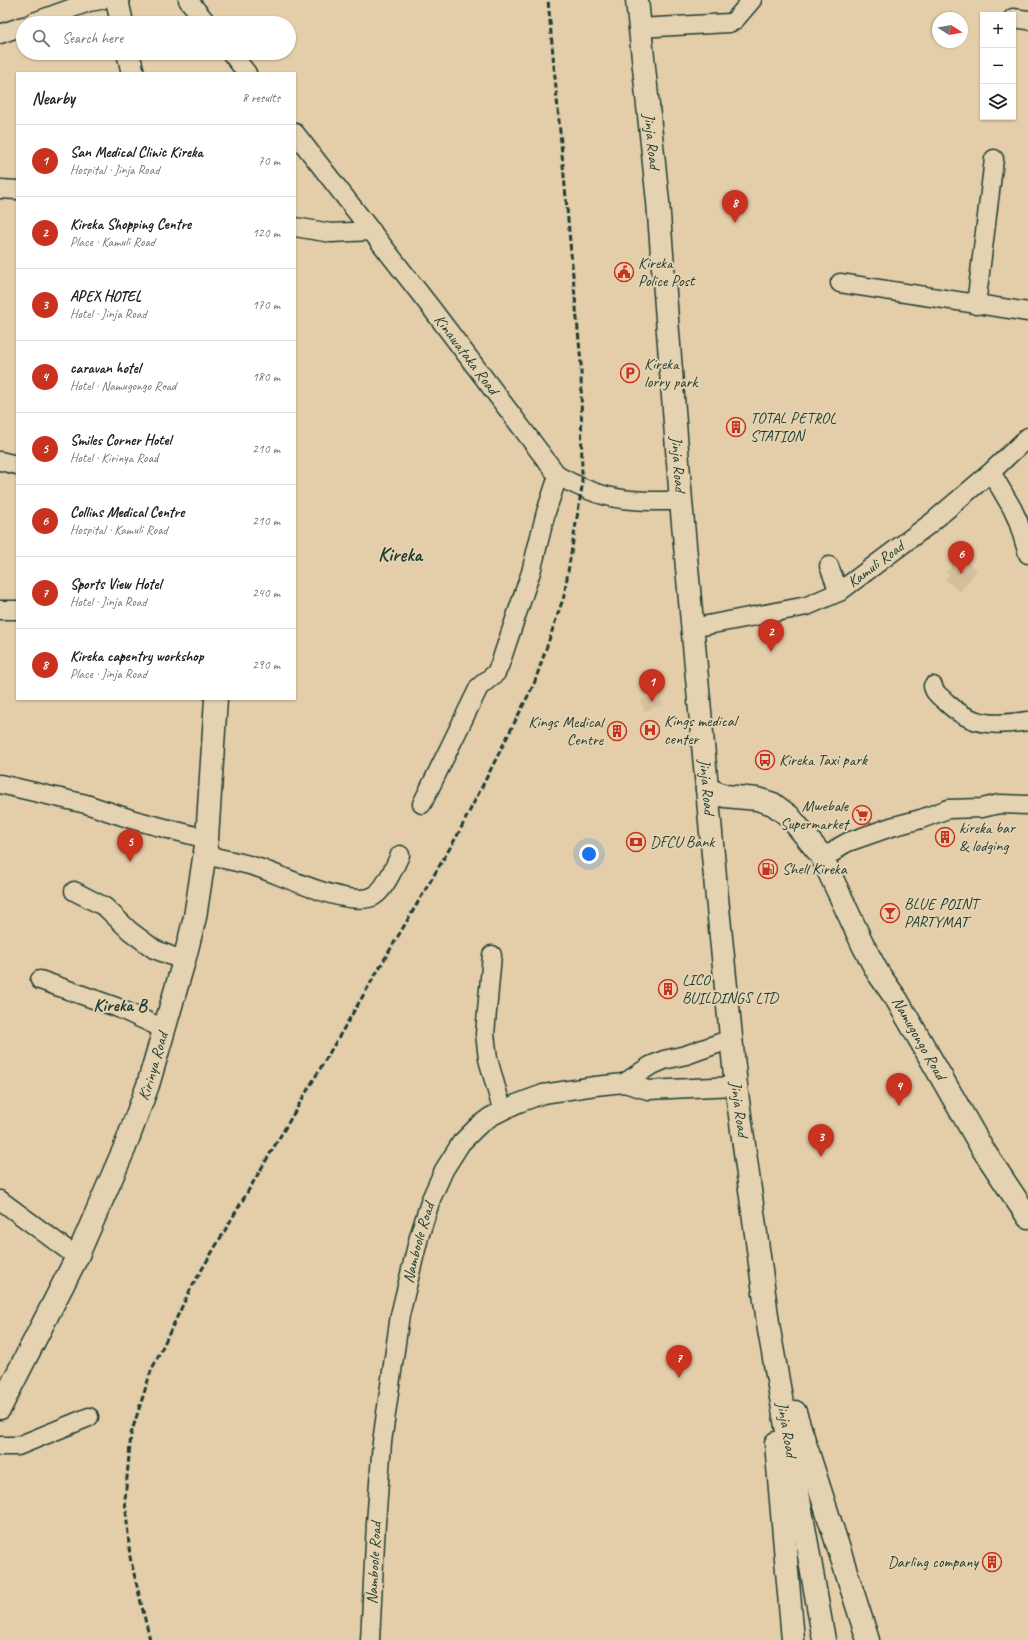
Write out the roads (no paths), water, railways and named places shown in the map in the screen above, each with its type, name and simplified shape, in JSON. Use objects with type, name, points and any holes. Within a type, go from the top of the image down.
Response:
[{"type":"main road","points":[[116,0],[120,16]]},
{"type":"main road","name":"Jinja Road","points":[[637,0],[658,202],[692,628],[736,1086],[769,1330],[824,1640]]},
{"type":"main road","points":[[130,60],[133,72]]},
{"type":"main road","name":"Kirinya Road","points":[[0,1408],[6,1383],[77,1257],[127,1140],[148,1085],[184,961],[195,917],[206,847],[216,700]]},
{"type":"main road","name":"Namugongo Road","points":[[707,789],[725,796],[757,799],[773,804],[789,816],[821,855],[864,947],[878,973],[897,1000],[982,1148],[1021,1195],[1028,1217]]},
{"type":"main road","points":[[769,1330],[775,1434],[793,1640]]},
{"type":"main road","points":[[769,1330],[868,1640]]},
{"type":"street","points":[[50,16],[89,2],[101,0]]},
{"type":"street","points":[[188,0],[201,16]]},
{"type":"street","points":[[639,28],[729,23],[734,21],[752,0]]},
{"type":"street","points":[[1016,18],[1028,20]]},
{"type":"street","points":[[0,34],[16,28]]},
{"type":"street","points":[[237,60],[246,72]]},
{"type":"street","name":"Kinawataka Road","points":[[296,134],[432,308],[558,476],[582,488],[606,496],[636,501],[681,501]]},
{"type":"street","points":[[976,305],[994,159]]},
{"type":"street","points":[[0,189],[16,190]]},
{"type":"street","points":[[296,227],[331,232],[372,231]]},
{"type":"street","points":[[840,283],[1028,312]]},
{"type":"street","name":"Kamuli Road","points":[[692,628],[807,606],[839,592],[931,523],[991,472],[1028,437]]},
{"type":"street","points":[[0,461],[16,465]]},
{"type":"street","points":[[991,472],[1018,521],[1028,554]]},
{"type":"street","points":[[422,804],[479,687],[496,673],[500,664],[530,572],[546,512],[558,476]]},
{"type":"street","points":[[829,566],[839,592]]},
{"type":"street","points":[[0,610],[16,610]]},
{"type":"street","points":[[933,686],[934,691],[967,719],[1001,725],[1028,721]]},
{"type":"street","points":[[0,784],[86,804],[134,820],[206,847],[242,863],[328,894],[357,899],[374,896],[392,872],[400,855]]},
{"type":"street","points":[[821,855],[834,852],[848,842],[890,826],[922,819],[948,809],[982,808],[998,804],[1028,805]]},
{"type":"street","points":[[74,891],[104,907],[130,931],[154,949],[184,961]]},
{"type":"street","points":[[492,955],[485,1034],[488,1059],[502,1109]]},
{"type":"street","points":[[40,980],[116,1007],[164,1030]]},
{"type":"street","points":[[624,1083],[650,1066],[664,1060],[686,1055],[731,1039]]},
{"type":"street","name":"Namboole Road","points":[[370,1640],[382,1442],[400,1315],[419,1237],[431,1199],[444,1170],[461,1143],[478,1126],[502,1109],[543,1094],[624,1083],[648,1090],[736,1086]]},
{"type":"street","points":[[0,1200],[77,1257]]},
{"type":"street","points":[[0,1446],[18,1446],[88,1417]]},
{"type":"railway","points":[[150,1640],[130,1557],[125,1499],[131,1434],[151,1371],[191,1288],[457,836],[534,684],[564,596],[582,487],[581,363],[548,0]]},
{"type":"place","name":"Kireka capentry workshop","points":[[735,223]]},
{"type":"place","name":"Kireka Police Post","points":[[624,272]]},
{"type":"place","name":"Kireka lorry park","points":[[630,373]]},
{"type":"place","name":"TOTAL PETROL STATION","points":[[736,427]]},
{"type":"place","name":"Collins Medical Centre","points":[[961,574]]},
{"type":"place","name":"Kireka Shopping Centre","points":[[771,652]]},
{"type":"place","name":"San Medical Clinic Kireka","points":[[652,702]]},
{"type":"place","name":"Kings medical center","points":[[650,730]]},
{"type":"place","name":"Kings Medical Centre","points":[[617,731]]},
{"type":"place","name":"Kireka Taxi park","points":[[765,760]]},
{"type":"place","name":"Mwebale Supermarket","points":[[862,815]]},
{"type":"place","name":"kireka bar & lodging","points":[[945,837]]},
{"type":"place","name":"DFCU Bank","points":[[636,842]]},
{"type":"place","name":"Smiles Corner Hotel","points":[[130,862]]},
{"type":"place","name":"Shell Kireka","points":[[768,869]]},
{"type":"place","name":"BLUE POINT PARTYMAT","points":[[890,913]]},
{"type":"place","name":"LICO BUILDINGS LTD","points":[[668,989]]},
{"type":"place","name":"caravan hotel","points":[[899,1106]]},
{"type":"place","name":"APEX HOTEL","points":[[821,1157]]},
{"type":"place","name":"Sports View Hotel","points":[[679,1378]]},
{"type":"place","name":"Darling company","points":[[992,1562]]},
{"type":"district","name":"Kireka","points":[[400,554]]},
{"type":"district","name":"Kireka B","points":[[120,1005]]}]
